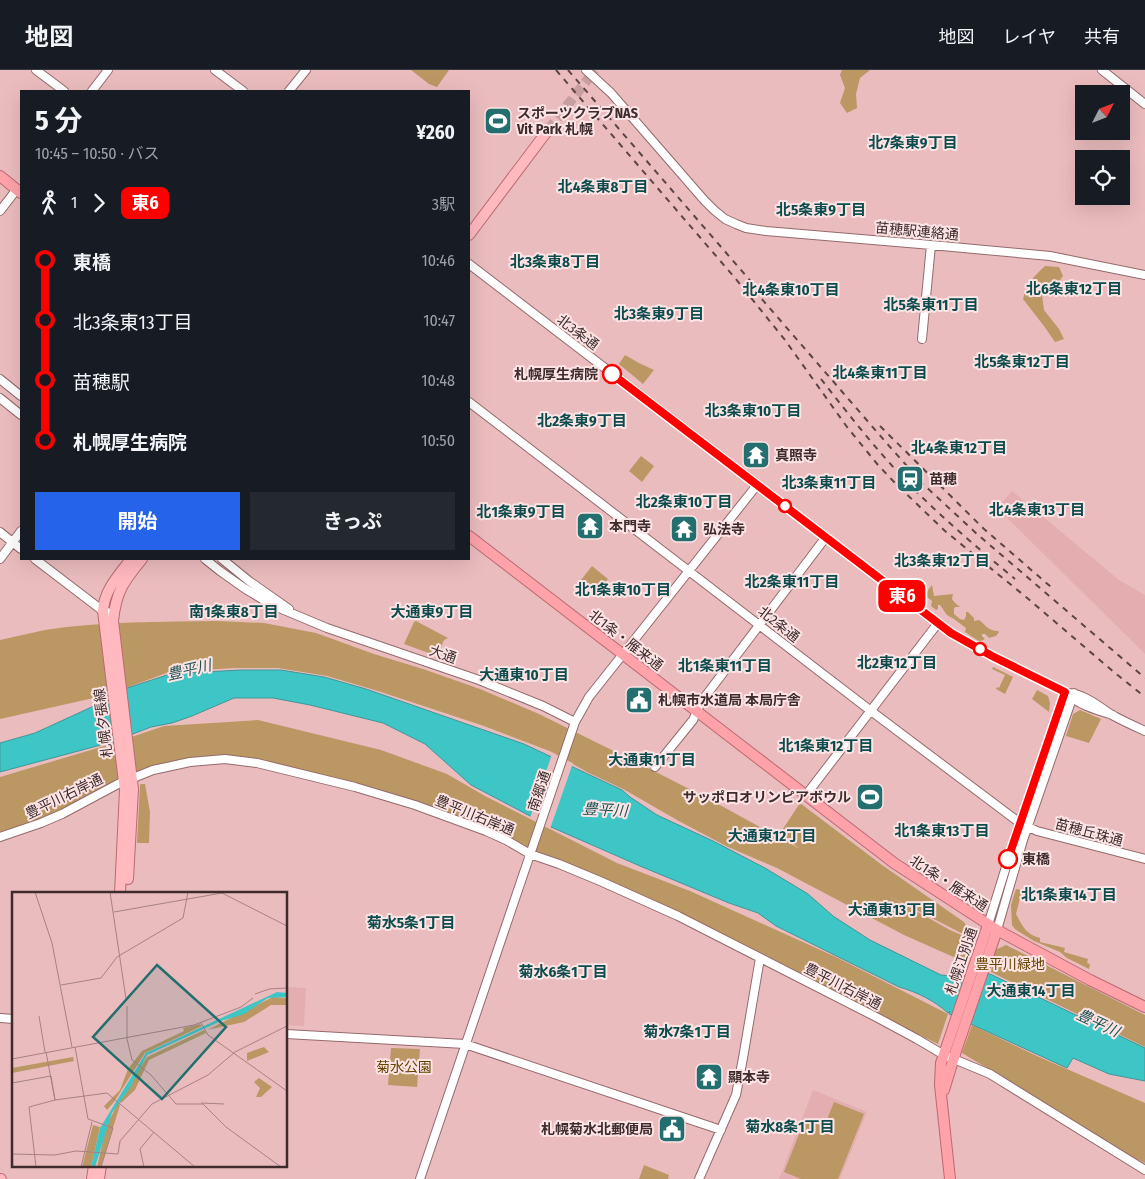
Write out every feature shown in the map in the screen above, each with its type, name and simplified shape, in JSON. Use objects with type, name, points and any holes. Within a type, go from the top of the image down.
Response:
[{"type":"highway","points":[[0,176],[19,191]]},
{"type":"highway","name":"北1条・雁来通","points":[[470,537],[894,863],[992,928],[1145,1007]]},
{"type":"highway","name":"札幌江別通","points":[[950,1053],[982,942],[992,928]]},
{"type":"highway","name":"札幌江別通","points":[[950,1179],[940,1086],[941,1063],[950,1053],[992,947],[992,928]]},
{"type":"main road","points":[[470,234],[548,130]]},
{"type":"main road","name":"札幌夕張線","points":[[120,892],[127,775],[109,626],[103,610],[103,601],[109,589],[130,560]]},
{"type":"main road","name":"札幌夕張線","points":[[109,626],[114,614],[116,599],[122,586],[141,560]]},
{"type":"main road","name":"札幌夕張線","points":[[127,775],[133,788],[127,892]]},
{"type":"main road","points":[[92,1179],[94,1166]]},
{"type":"main road","points":[[99,1179],[101,1166]]},
{"type":"street","points":[[36,70],[63,90]]},
{"type":"street","points":[[93,90],[108,70]]},
{"type":"street","points":[[215,70],[242,90]]},
{"type":"street","points":[[291,90],[306,70]]},
{"type":"street","name":"苗穂駅連絡通","points":[[586,70],[611,94],[704,200],[725,219],[746,228],[1050,256],[1145,274]]},
{"type":"street","points":[[1102,70],[1145,104]]},
{"type":"street","points":[[0,211],[19,191]]},
{"type":"street","points":[[922,339],[931,245]]},
{"type":"street","name":"北3条通","points":[[470,265],[951,633],[1073,696]]},
{"type":"street","points":[[0,379],[20,395]]},
{"type":"street","points":[[0,390],[8,386]]},
{"type":"street","points":[[0,398],[20,414]]},
{"type":"street","name":"北2条通","points":[[470,403],[871,711],[1020,823],[1028,827]]},
{"type":"street","name":"南郷通","points":[[420,1179],[575,722],[586,701],[757,485]]},
{"type":"street","points":[[0,532],[20,547]]},
{"type":"street","points":[[0,559],[20,532]]},
{"type":"street","points":[[655,767],[693,720],[701,702],[826,537]]},
{"type":"street","points":[[36,560],[103,610],[114,614]]},
{"type":"street","name":"大通","points":[[205,560],[244,588],[272,605],[327,628],[479,680],[575,722]]},
{"type":"street","name":"大通","points":[[223,560],[249,581],[301,617]]},
{"type":"street","points":[[806,795],[938,623]]},
{"type":"street","name":"札幌江別通","points":[[992,928],[1020,823],[1065,692]]},
{"type":"street","points":[[1073,696],[1098,705],[1113,716],[1145,731]]},
{"type":"street","name":"札幌江別通","points":[[992,928],[1073,696]]},
{"type":"street","name":"豊平川右岸通","points":[[0,837],[62,814],[118,784],[127,775],[190,762],[216,759],[257,762],[356,787],[415,805],[506,840],[640,899],[990,1074],[1145,1170]]},
{"type":"street","name":"苗穂丘珠通","points":[[1028,827],[1145,859]]},
{"type":"street","points":[[699,1179],[736,1095],[760,958]]},
{"type":"street","points":[[288,1034],[465,1044],[721,1130]]},
{"type":"shaded area","points":[[1012,491],[1119,580],[1145,595],[1145,654],[997,508]]},
{"type":"shaded area","points":[[288,987],[306,988],[304,1026],[288,1025]]},
{"type":"shaded area","points":[[813,1090],[867,1112],[840,1179],[779,1179]]},
{"type":"green space","points":[[411,70],[449,70],[437,87],[429,84]]},
{"type":"green space","points":[[842,70],[870,70],[860,78],[856,94],[857,108],[847,113],[840,103],[845,88],[840,75]]},
{"type":"green space","points":[[1045,266],[1059,267],[1063,276],[1056,286],[1048,288],[1042,295],[1044,310],[1059,329],[1064,339],[1055,342],[1023,299],[1031,281]]},
{"type":"green space","points":[[625,355],[654,370],[643,384],[619,364]]},
{"type":"green space","points":[[641,456],[654,466],[642,482],[629,471]]},
{"type":"green space","points":[[592,566],[608,579],[597,593],[581,580]]},
{"type":"green space","points":[[932,585],[934,596],[953,594],[952,599],[960,607],[955,607],[954,614],[960,619],[964,620],[966,612],[968,612],[974,618],[974,621],[979,620],[989,629],[999,632],[996,636],[989,638],[982,634],[985,639],[981,641],[965,632],[966,628],[947,615],[940,605],[938,605],[936,610],[931,606],[932,601],[926,596]]},
{"type":"green space","name":"豊平川緑地","points":[[218,621],[264,623],[316,633],[480,689],[539,714],[646,767],[800,849],[779,835],[800,803],[882,865],[964,922],[968,929],[965,935],[889,896],[950,930],[973,940],[967,963],[904,935],[777,868],[726,846],[552,752],[484,726],[327,676],[278,668],[235,668],[169,672],[107,695],[0,719],[0,640],[45,630],[88,625]]},
{"type":"green space","points":[[416,621],[448,638],[444,640],[437,656],[404,644]]},
{"type":"green space","points":[[993,667],[1013,677],[1005,694],[996,689],[997,687],[999,688],[1005,675],[992,669]]},
{"type":"green space","points":[[1037,690],[1048,696],[1050,703],[1049,712],[1032,699]]},
{"type":"green space","points":[[1080,710],[1101,719],[1089,743],[1066,736],[1073,714]]},
{"type":"green space","points":[[258,720],[381,750],[447,774],[485,796],[617,863],[690,891],[836,957],[948,1014],[938,1044],[609,883],[521,845],[472,821],[363,786],[250,758],[221,755],[175,761],[152,767],[113,782],[36,821],[0,832],[0,777],[164,726]]},
{"type":"green space","points":[[141,784],[145,784],[150,812],[149,843],[137,843]]},
{"type":"green space","points":[[1016,889],[1022,890],[1016,914],[1025,929],[1040,938],[1040,942],[1065,948],[1064,952],[1088,959],[1089,969],[1067,958],[1060,952],[1034,941],[1015,929],[1012,925],[1011,905]]},
{"type":"green space","name":"豊平川緑地","points":[[1006,945],[1145,1015],[1145,1047],[991,972],[995,950]]},
{"type":"green space","points":[[972,1025],[1037,1056],[1145,1103],[1145,1163],[1128,1155],[962,1053]]},
{"type":"green space","name":"菊水公園","points":[[391,1048],[420,1049],[417,1087],[388,1085]]},
{"type":"green space","points":[[834,1102],[864,1114],[838,1179],[801,1179],[784,1172],[805,1119],[824,1127]]},
{"type":"green space","points":[[644,1165],[669,1175],[668,1179],[639,1179]]},
{"type":"water","name":"豊平川","points":[[281,670],[324,677],[366,689],[524,744],[622,790],[657,815],[765,868],[808,894],[833,916],[870,940],[941,975],[962,977],[990,974],[1145,1048],[1145,1081],[1109,1074],[1073,1058],[1067,1068],[949,1014],[950,1011],[948,1013],[925,997],[899,987],[776,926],[758,913],[729,903],[551,827],[471,785],[425,744],[383,723],[273,698],[234,698],[192,716],[172,723],[151,727],[112,742],[0,772],[0,743],[35,733],[96,705],[106,695],[170,674]]},
{"type":"pier","points":[[552,754],[573,763],[550,829],[530,818]]},
{"type":"tunnel","points":[[548,130],[595,70]]},
{"type":"railway","points":[[556,70],[735,278],[785,340],[847,427],[878,465],[945,531],[1145,697]]},
{"type":"railway","points":[[568,70],[760,292]]},
{"type":"railway","points":[[754,290],[924,485],[977,534],[1145,678]]},
{"type":"railway","points":[[821,379],[853,420],[910,485],[948,522],[1015,579]]},
{"type":"railway","points":[[880,426],[984,529],[1051,587]]},
{"type":"bus line","name":"東6","points":[[612,374],[951,633],[992,656],[1065,692],[1008,859]]},
{"type":"place","name":"スポーツクラブNAS Vit Park 札幌","points":[[498,121]]},
{"type":"place","name":"札幌厚生病院","points":[[612,374]]},
{"type":"place","name":"真照寺","points":[[756,455]]},
{"type":"place","name":"苗穂","points":[[910,479]]},
{"type":"place","name":"本門寺","points":[[590,526]]},
{"type":"place","name":"弘法寺","points":[[684,529]]},
{"type":"place","name":"札幌市水道局 本局庁舎","points":[[639,700]]},
{"type":"place","name":"サッポロオリンピアボウル","points":[[870,797]]},
{"type":"place","name":"東橋","points":[[1008,859]]},
{"type":"place","name":"顯本寺","points":[[709,1077]]},
{"type":"place","name":"札幌菊水北郵便局","points":[[672,1129]]},
{"type":"district","name":"北7条東9丁目","points":[[913,143]]},
{"type":"district","name":"北4条東8丁目","points":[[603,187]]},
{"type":"district","name":"北5条東9丁目","points":[[821,210]]},
{"type":"district","name":"北3条東8丁目","points":[[555,262]]},
{"type":"district","name":"北6条東12丁目","points":[[1074,289]]},
{"type":"district","name":"北4条東10丁目","points":[[791,290]]},
{"type":"district","name":"北5条東11丁目","points":[[931,305]]},
{"type":"district","name":"北3条東9丁目","points":[[659,314]]},
{"type":"district","name":"北5条東12丁目","points":[[1022,362]]},
{"type":"district","name":"北4条東11丁目","points":[[880,373]]},
{"type":"district","name":"北3条東10丁目","points":[[753,411]]},
{"type":"district","name":"北2条東9丁目","points":[[582,421]]},
{"type":"district","name":"北4条東12丁目","points":[[959,448]]},
{"type":"district","name":"北3条東11丁目","points":[[829,483]]},
{"type":"district","name":"北2条東10丁目","points":[[684,502]]},
{"type":"district","name":"北4条東13丁目","points":[[1037,510]]},
{"type":"district","name":"北1条東9丁目","points":[[521,512]]},
{"type":"district","name":"北3条東12丁目","points":[[942,561]]},
{"type":"district","name":"北2条東11丁目","points":[[792,582]]},
{"type":"district","name":"北1条東10丁目","points":[[623,590]]},
{"type":"district","name":"南1条東8丁目","points":[[234,612]]},
{"type":"district","name":"大通東9丁目","points":[[432,612]]},
{"type":"district","name":"北2東12丁目","points":[[897,663]]},
{"type":"district","name":"北1条東11丁目","points":[[725,666]]},
{"type":"district","name":"大通東10丁目","points":[[524,675]]},
{"type":"district","name":"北1条東12丁目","points":[[826,746]]},
{"type":"district","name":"大通東11丁目","points":[[652,760]]},
{"type":"district","name":"北1条東13丁目","points":[[942,831]]},
{"type":"district","name":"大通東12丁目","points":[[772,836]]},
{"type":"district","name":"北1条東14丁目","points":[[1069,895]]},
{"type":"district","name":"大通東13丁目","points":[[892,910]]},
{"type":"district","name":"菊水5条1丁目","points":[[411,923]]},
{"type":"district","name":"菊水6条1丁目","points":[[563,972]]},
{"type":"district","name":"大通東14丁目","points":[[1031,991]]},
{"type":"district","name":"菊水7条1丁目","points":[[687,1032]]},
{"type":"district","name":"菊水8条1丁目","points":[[790,1127]]}]
